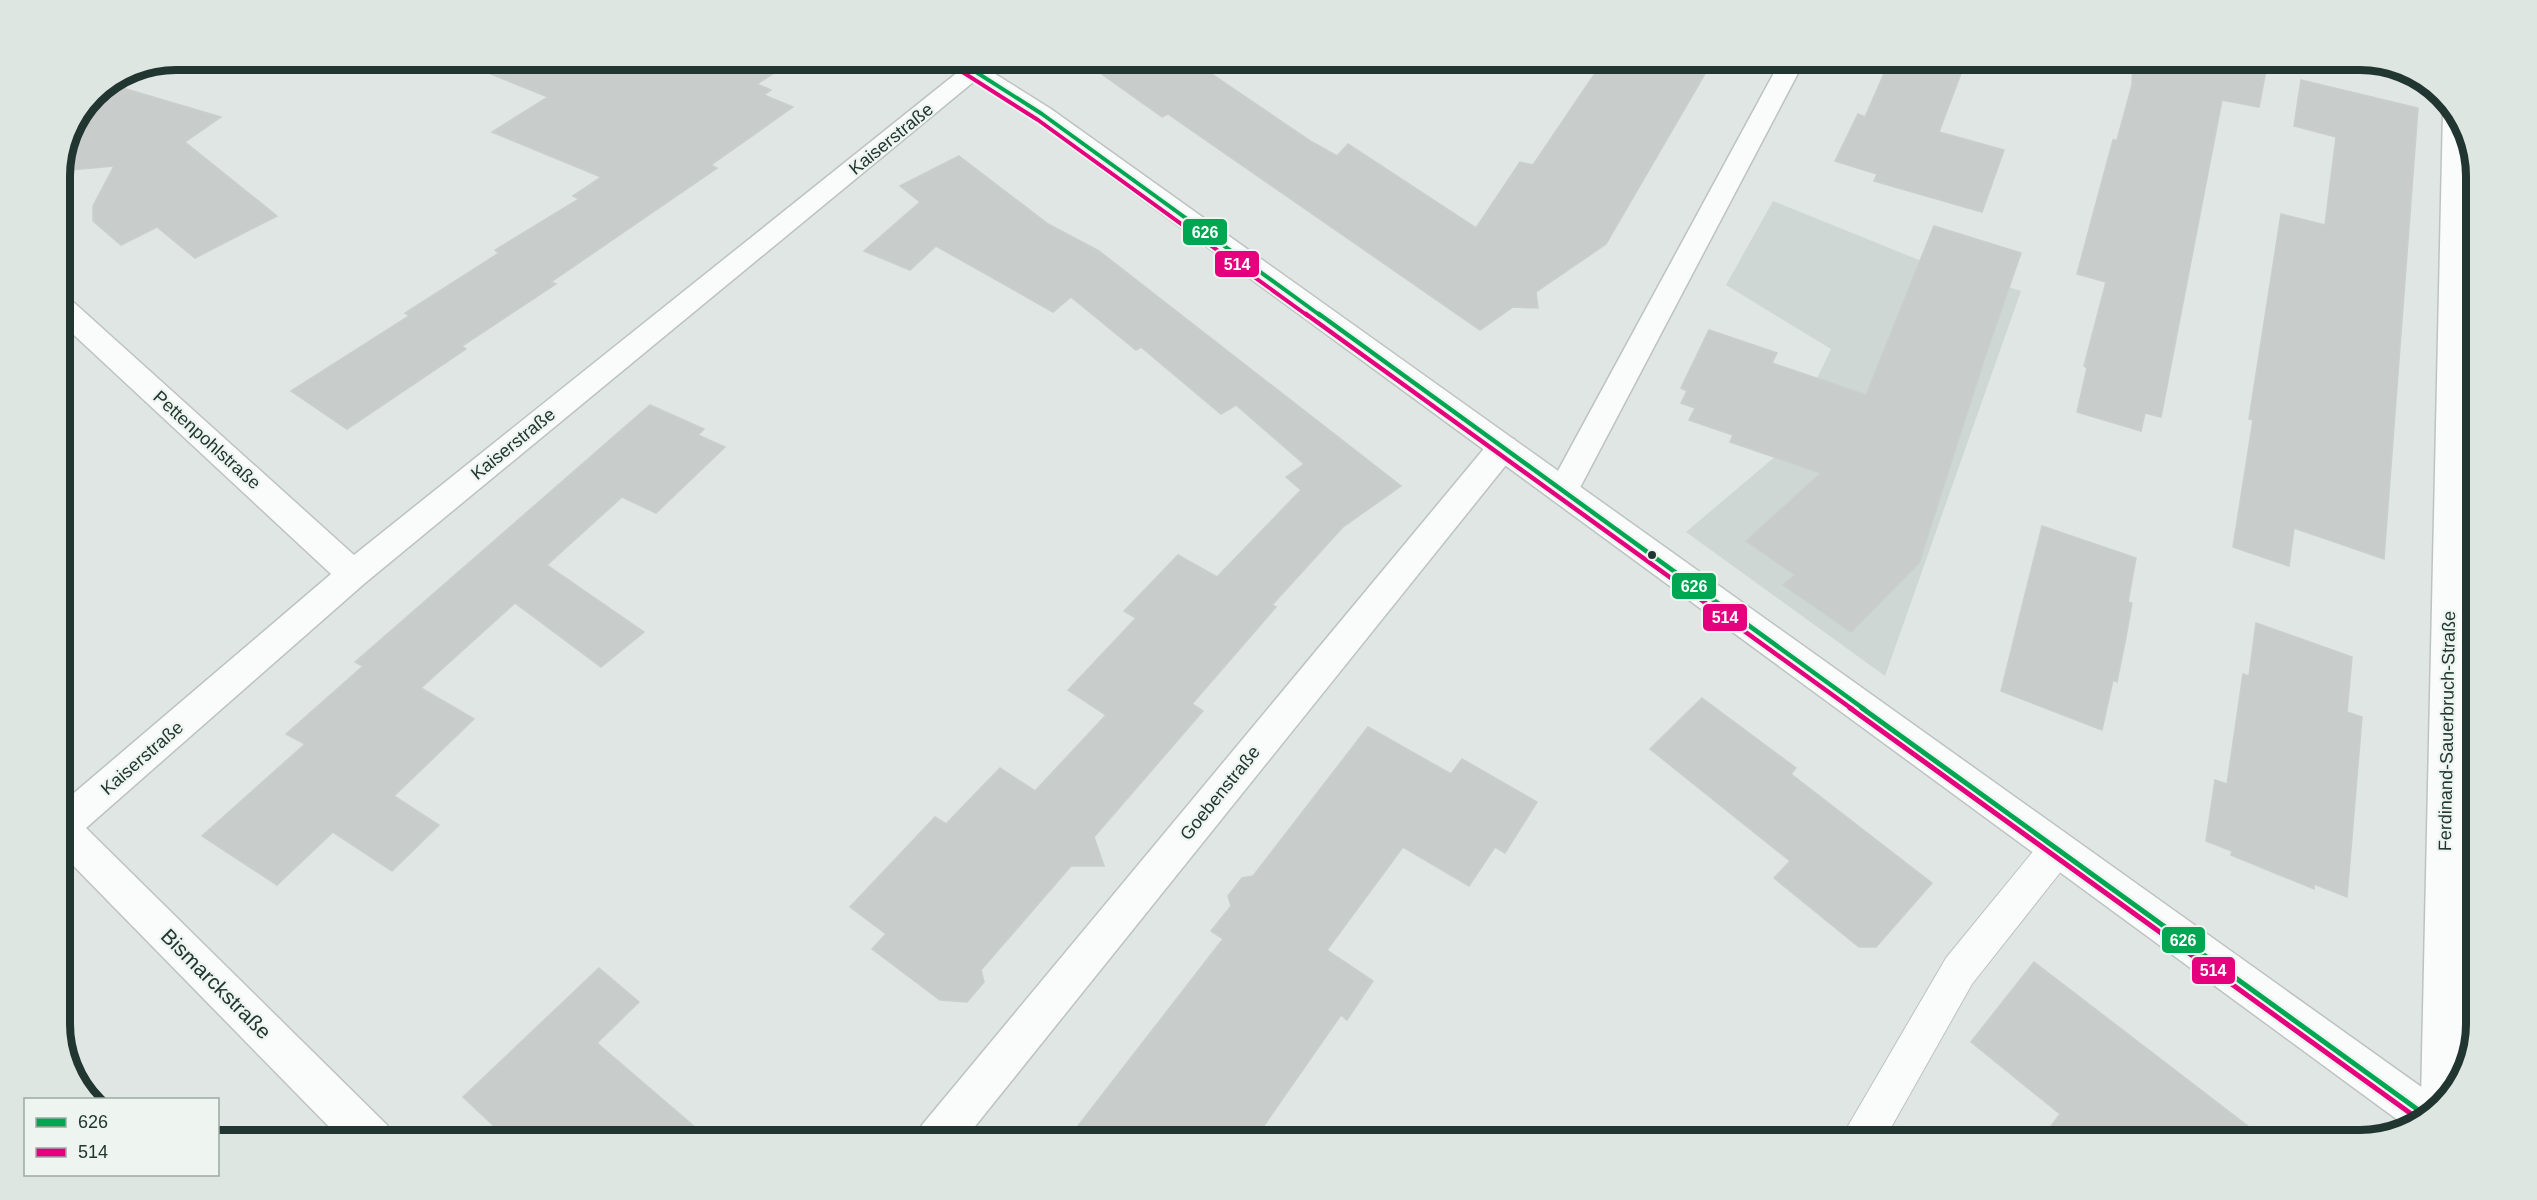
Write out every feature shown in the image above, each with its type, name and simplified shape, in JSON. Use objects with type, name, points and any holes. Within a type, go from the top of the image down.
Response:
[{"type":"street","name":"Kaiserstraße","points":[[71,818],[353,574],[966,70]]},
{"type":"street","points":[[981,70],[2420,1111]]},
{"type":"street","points":[[1563,491],[1788,70]]},
{"type":"street","name":"Ferdinand-Sauerbruch-Straße","points":[[2442,1090],[2459,137]]},
{"type":"street","name":"Pettenpohlstraße","points":[[71,316],[353,574]]},
{"type":"street","name":"Goebenstraße","points":[[945,1130],[1503,447]]},
{"type":"street","name":"Bismarckstraße","points":[[71,839],[362,1130]]},
{"type":"lane","points":[[1868,1130],[1959,971],[2056,849]]},
{"type":"shaded area","points":[[1773,201],[1919,260],[2021,291],[1885,676],[1686,532],[1783,450],[1831,349],[1726,285]]},
{"type":"building","points":[[481,70],[779,70],[757,84],[771,90],[764,95],[793,107],[711,165],[717,168],[551,282],[556,284],[462,346],[466,349],[347,429],[291,391],[409,316],[405,313],[499,253],[495,250],[579,199],[573,196],[601,177],[492,132],[548,97]]},
{"type":"building","points":[[1096,70],[1206,70],[1312,142],[1337,156],[1348,144],[1476,228],[1520,162],[1533,165],[1597,70],[1707,70],[1606,244],[1536,292],[1538,308],[1513,307],[1480,330],[1168,114],[1162,117]]},
{"type":"building","points":[[1886,70],[1962,70],[1939,132],[2004,150],[1982,212],[1874,181],[1877,174],[1835,161],[1858,114],[1865,117]]},
{"type":"building","points":[[2133,70],[2266,70],[2259,107],[2222,100],[2161,417],[2145,413],[2141,431],[2077,412],[2087,368],[2084,366],[2106,282],[2077,274],[2113,140],[2117,140],[2132,85]]},
{"type":"building","points":[[2301,80],[2418,108],[2384,559],[2294,528],[2289,566],[2233,547],[2253,420],[2249,419],[2281,214],[2325,225],[2336,137],[2294,126]]},
{"type":"building","points":[[120,87],[221,117],[185,142],[277,216],[195,258],[157,227],[121,245],[93,221],[93,206],[114,166],[71,170],[74,149],[85,123],[92,112]]},
{"type":"building","points":[[959,156],[1048,224],[1099,251],[1401,486],[1343,527],[1272,605],[1276,607],[1192,704],[1203,711],[1094,837],[1104,866],[1071,866],[981,970],[984,982],[967,1002],[940,1000],[872,949],[886,934],[850,907],[935,817],[946,824],[1000,768],[1035,791],[1106,715],[1068,690],[1136,618],[1124,611],[1178,555],[1217,577],[1301,490],[1286,477],[1304,464],[1236,405],[1221,414],[1141,347],[1136,350],[1071,297],[1053,312],[936,246],[910,270],[864,251],[920,202],[900,186]]},
{"type":"building","points":[[1934,226],[2021,253],[1919,563],[1851,632],[1783,585],[1795,575],[1746,541],[1821,473],[1730,442],[1733,435],[1689,420],[1695,408],[1681,403],[1687,391],[1681,388],[1709,330],[1777,353],[1772,363],[1866,395]]},
{"type":"building","points":[[650,405],[704,429],[698,435],[725,447],[656,513],[622,497],[547,565],[644,632],[601,667],[515,603],[421,688],[474,719],[394,796],[439,825],[392,871],[333,832],[277,885],[202,836],[305,744],[286,734],[363,666],[355,662]]},
{"type":"building","points":[[2042,526],[2136,558],[2128,602],[2132,603],[2126,637],[2117,682],[2113,680],[2102,730],[2001,691]]},
{"type":"building","points":[[2256,623],[2352,657],[2347,712],[2362,717],[2347,897],[2314,884],[2314,889],[2231,855],[2232,851],[2206,841],[2215,780],[2227,784],[2243,674],[2249,676]]},
{"type":"building","points":[[1702,698],[1796,768],[1791,774],[1932,883],[1876,947],[1859,947],[1774,878],[1790,861],[1650,749]]},
{"type":"building","points":[[1368,727],[1451,774],[1462,759],[1537,802],[1505,853],[1495,847],[1469,886],[1403,847],[1327,950],[1373,981],[1347,1020],[1341,1015],[1261,1130],[1075,1130],[1223,939],[1211,931],[1231,906],[1228,896],[1242,878],[1253,876]]},
{"type":"building","points":[[2034,962],[2253,1130],[2048,1130],[2060,1114],[1971,1042]]},
{"type":"building","points":[[599,968],[639,1002],[597,1043],[698,1130],[498,1130],[463,1097]]},
{"type":"transit line","name":"514","points":[[959,70],[1038,120],[2413,1115]]},
{"type":"transit line","name":"626","points":[[973,70],[1042,114],[2420,1111]]}]
